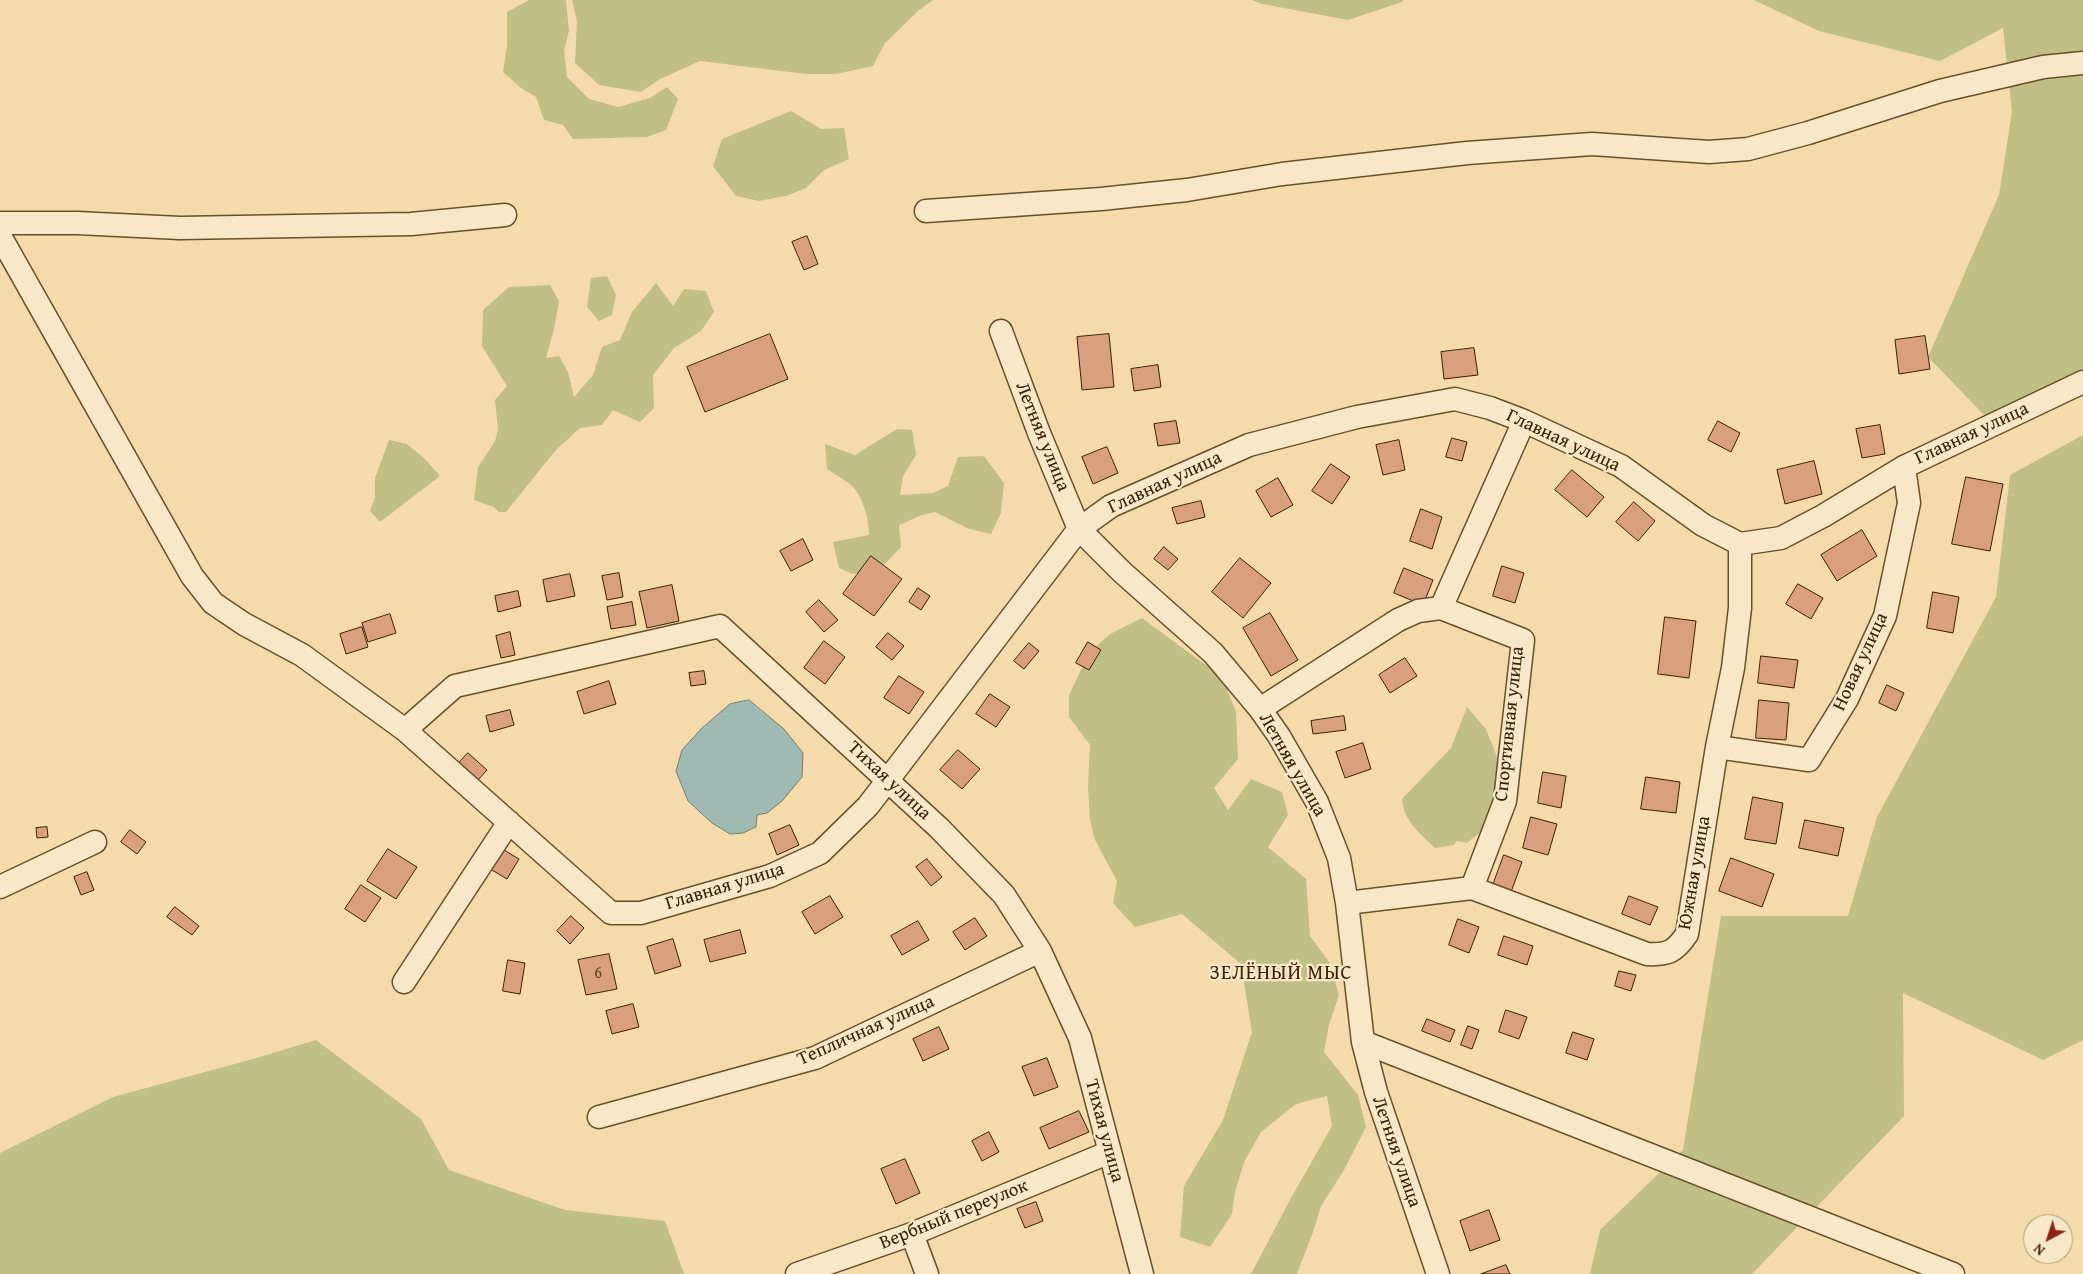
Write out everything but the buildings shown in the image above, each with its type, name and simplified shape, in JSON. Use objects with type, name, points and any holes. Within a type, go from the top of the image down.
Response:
[{"type":"street","points":[[926,211],[1120,197],[1187,190],[1282,174],[1477,152],[1592,144],[1709,152],[1748,149],[1808,133],[1940,91],[2043,67],[2083,63]]},
{"type":"street","points":[[0,223],[77,223],[180,228],[411,224],[505,216]]},
{"type":"street","name":"Главная улица","points":[[0,236],[192,576],[213,603],[244,624],[302,655],[405,730],[611,912],[641,913],[770,876],[820,853],[868,806],[1079,529],[1111,506],[1249,445],[1358,417],[1456,399],[1524,420],[1621,466],[1703,525],[1740,544],[1781,538],[1823,516],[1904,467],[2083,382]]},
{"type":"street","name":"Летняя улица","points":[[1001,330],[1039,433],[1079,529],[1122,572],[1213,653],[1260,709],[1279,736],[1317,802],[1339,858],[1347,903],[1362,1042],[1376,1092],[1438,1274]]},
{"type":"street","points":[[1260,709],[1398,620],[1418,611],[1440,608],[1524,420]]},
{"type":"street","name":"Новая улица","points":[[1717,747],[1809,760],[1847,699],[1885,616],[1909,503],[1904,467]]},
{"type":"street","name":"Южная улица","points":[[1347,903],[1472,888],[1647,954],[1661,955],[1677,948],[1687,934],[1717,747],[1733,668],[1740,608],[1740,544]]},
{"type":"street","name":"Спортивная улица","points":[[1440,608],[1523,640],[1505,801],[1472,888]]},
{"type":"street","name":"Тихая улица","points":[[405,730],[456,686],[720,626],[939,828],[1004,895],[1040,951],[1080,1038],[1142,1274]]},
{"type":"street","points":[[404,982],[509,822]]},
{"type":"street","points":[[0,887],[95,842]]},
{"type":"street","name":"Тепличная улица","points":[[599,1117],[814,1058],[1040,951]]},
{"type":"street","points":[[1362,1042],[1953,1274]]},
{"type":"street","name":"Вербный переулок","points":[[797,1274],[912,1234],[1110,1152]]},
{"type":"street","points":[[912,1234],[927,1274]]},
{"type":"shaded area","points":[[529,0],[566,0],[569,31],[564,50],[567,77],[589,99],[618,107],[650,98],[667,87],[678,99],[666,130],[647,137],[573,139],[563,125],[544,120],[536,97],[521,88],[503,72],[507,45],[507,12]]},
{"type":"shaded area","points":[[572,0],[933,0],[918,11],[885,43],[873,66],[836,74],[806,74],[700,61],[660,79],[641,92],[599,85],[575,63],[577,21]]},
{"type":"shaded area","points":[[1252,0],[1403,0],[1402,2],[1348,20],[1262,4]]},
{"type":"shaded area","points":[[1754,0],[2083,0],[2083,379],[1988,419],[1928,357],[1999,195],[2012,112],[2003,28],[1940,61],[1819,31]]},
{"type":"shaded area","points":[[791,111],[821,129],[844,128],[849,159],[824,170],[806,188],[786,196],[759,201],[736,196],[713,166],[722,139]]},
{"type":"shaded area","points":[[607,276],[616,295],[612,315],[599,321],[587,307],[591,278]]},
{"type":"shaded area","points":[[656,283],[673,306],[684,289],[706,291],[714,312],[701,331],[674,348],[653,375],[654,408],[640,422],[613,410],[602,425],[580,428],[555,451],[506,512],[499,512],[494,507],[474,500],[478,467],[495,441],[498,430],[495,400],[507,386],[482,346],[483,310],[509,287],[550,285],[559,301],[546,358],[559,356],[568,372],[574,397],[593,375],[602,347],[620,340],[632,312]]},
{"type":"shaded area","points":[[897,429],[912,430],[916,455],[903,476],[900,495],[933,493],[948,486],[958,457],[984,456],[1004,483],[1001,513],[991,534],[969,529],[935,512],[922,515],[899,525],[901,547],[878,571],[852,574],[839,568],[833,542],[869,535],[868,522],[862,501],[855,489],[827,469],[825,444],[855,455]]},
{"type":"shaded area","points":[[2083,435],[2083,1040],[2043,1060],[1903,993],[1904,1116],[1752,1274],[1590,1274],[1600,1230],[1683,1150],[1721,916],[1848,916],[1877,817],[1996,597],[2010,475]]},
{"type":"shaded area","points":[[389,440],[407,444],[425,459],[440,476],[380,522],[370,511],[375,497],[375,478]]},
{"type":"shaded area","points":[[1142,618],[1222,677],[1236,712],[1238,759],[1214,788],[1228,810],[1251,779],[1282,792],[1288,815],[1268,847],[1306,879],[1310,936],[1329,962],[1339,995],[1329,1025],[1324,1052],[1358,1095],[1366,1127],[1344,1170],[1321,1206],[1297,1274],[1251,1274],[1332,1126],[1327,1096],[1296,1104],[1261,1132],[1244,1162],[1235,1192],[1232,1214],[1210,1247],[1180,1237],[1184,1186],[1223,1120],[1252,1032],[1241,964],[1182,914],[1135,927],[1113,903],[1117,881],[1094,838],[1090,819],[1088,786],[1090,745],[1069,717],[1069,695],[1089,653],[1110,634]]},
{"type":"shaded area","points":[[1467,707],[1486,729],[1499,762],[1501,788],[1484,829],[1467,843],[1457,841],[1454,845],[1435,848],[1409,820],[1403,807],[1402,799],[1451,748]]},
{"type":"shaded area","points":[[316,1040],[421,1119],[449,1170],[565,1210],[665,1221],[684,1274],[0,1274],[0,1153],[113,1097]]},
{"type":"water","points":[[749,700],[784,729],[803,753],[802,777],[782,801],[767,813],[757,815],[756,827],[743,833],[730,834],[712,823],[688,801],[676,771],[682,750],[702,728],[730,704]]},
{"type":"district","name":"ЗЕЛЁНЫЙ МЫС","points":[[1281,974]]}]
